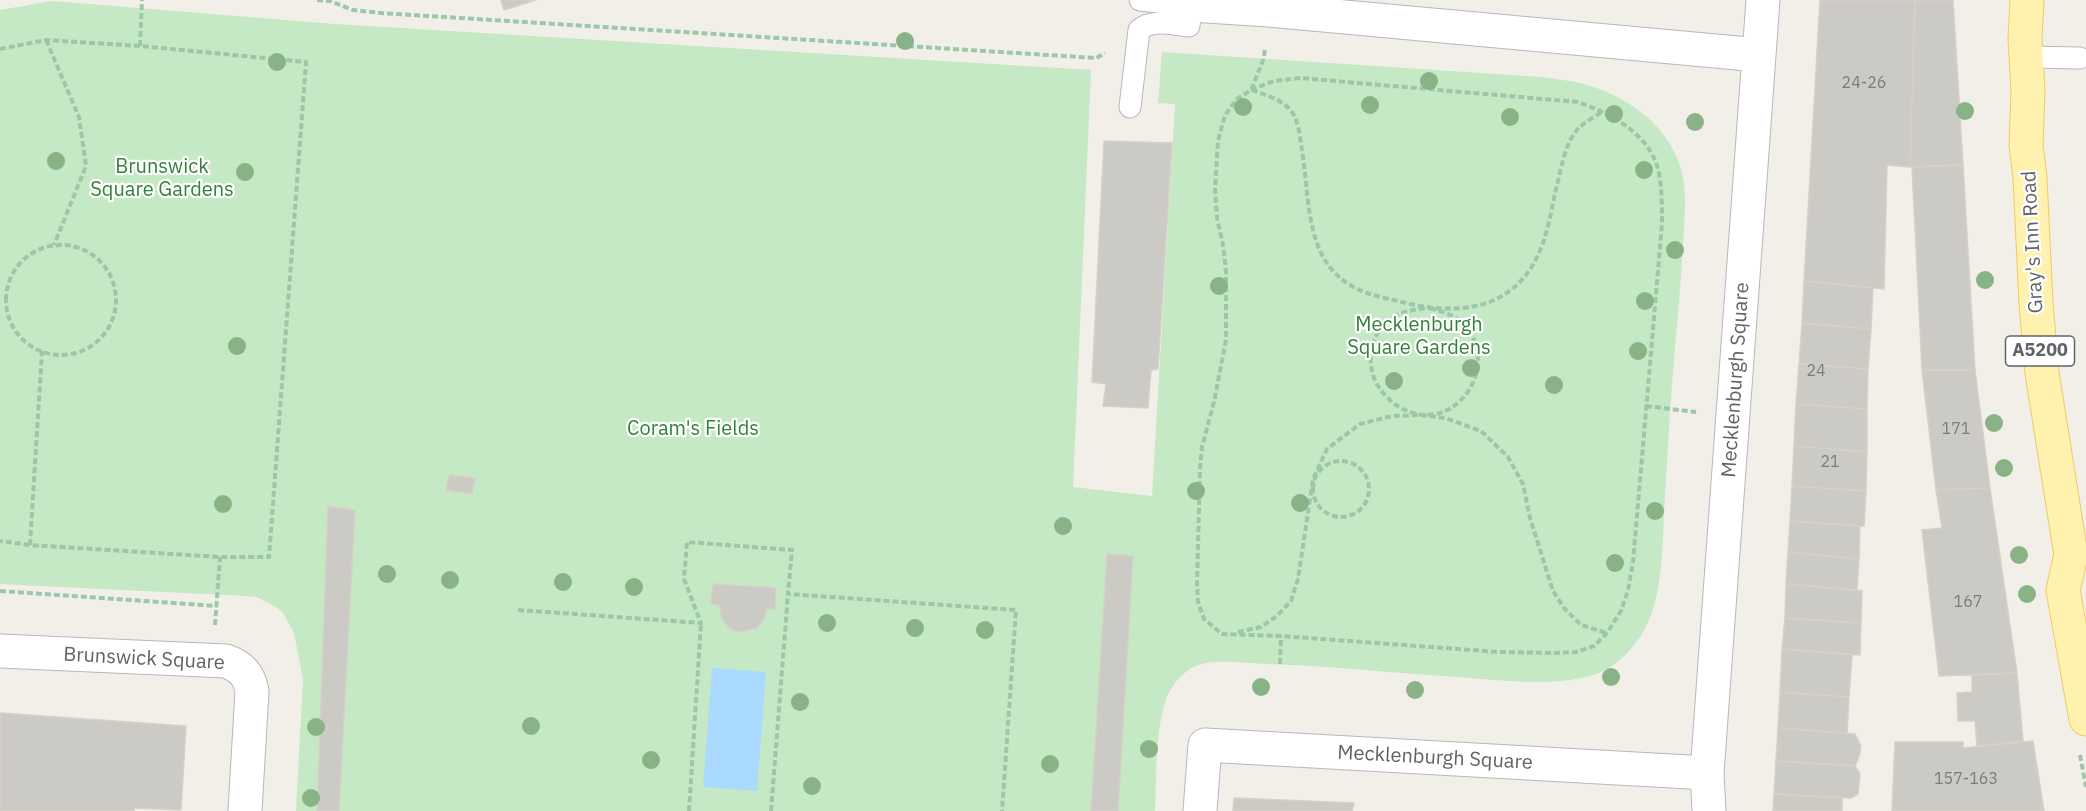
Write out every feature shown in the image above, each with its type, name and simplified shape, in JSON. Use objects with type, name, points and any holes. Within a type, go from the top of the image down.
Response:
[{"type":"main road","name":"Gray's Inn Road","points":[[2027,0],[2026,145],[2030,178],[2036,303],[2041,362],[2079,564],[2063,590],[2086,719]]},
{"type":"street","name":"Mecklenburgh Square","points":[[1200,811],[1205,745],[1707,773],[1763,0]]},
{"type":"street","points":[[1191,5],[1269,10],[1759,55]]},
{"type":"street","name":"Brunswick Square","points":[[0,651],[226,661],[237,665],[250,680],[252,691],[245,811]]},
{"type":"street","points":[[1707,773],[1709,811]]},
{"type":"lane","points":[[1130,107],[1139,30],[1145,24],[1154,23],[1189,26],[1191,5],[1140,0]]},
{"type":"lane","points":[[2027,57],[2080,58]]},
{"type":"path","points":[[140,46],[142,0]]},
{"type":"path","points":[[317,0],[330,1],[353,10],[381,13],[1096,58],[1104,54],[1107,48]]},
{"type":"path","points":[[1251,90],[1264,58],[1269,10]]},
{"type":"path","points":[[46,40],[79,117],[86,166],[54,244]]},
{"type":"path","points":[[0,49],[46,40],[140,46],[306,62],[269,557],[220,557],[30,545],[0,541]]},
{"type":"path","points":[[1300,78],[1548,98],[1578,102],[1604,111],[1625,124],[1649,151],[1658,170],[1662,191],[1662,224],[1633,562],[1621,611],[1607,633],[1594,645],[1576,652],[1555,653],[1499,652],[1281,636],[1222,634],[1204,619],[1198,602],[1197,584],[1202,447],[1214,402],[1226,340],[1226,271],[1223,245],[1216,218],[1215,189],[1218,141],[1225,115],[1237,99],[1251,90],[1274,81],[1300,78]]},
{"type":"path","points":[[1222,634],[1246,632],[1261,627],[1277,616],[1291,601],[1298,579],[1313,479],[1327,448],[1360,424],[1392,416],[1449,411],[1469,392],[1478,366],[1473,341],[1465,327],[1446,313],[1365,293],[1341,278],[1325,263],[1317,246],[1310,214],[1301,145],[1292,112],[1275,98],[1251,90]]},
{"type":"path","points":[[1604,111],[1578,128],[1566,148],[1538,255],[1518,286],[1494,301],[1470,308],[1430,308],[1399,313],[1387,320],[1378,330],[1370,364],[1377,386],[1394,404],[1421,415],[1445,418],[1481,431],[1508,457],[1523,484],[1530,518],[1553,591],[1564,608],[1581,625],[1607,633]]},
{"type":"path","points":[[54,244],[73,246],[89,252],[104,264],[113,280],[117,297],[114,315],[107,332],[94,345],[77,353],[60,355],[42,351],[26,342],[14,328],[8,311],[6,293],[11,276],[22,261],[37,250],[54,244]]},
{"type":"path","points":[[30,545],[42,351]]},
{"type":"path","points":[[1646,406],[1733,416]]},
{"type":"path","points":[[1334,462],[1351,464],[1364,472],[1369,481],[1366,501],[1361,510],[1344,518],[1323,512],[1317,506],[1313,479],[1318,471],[1334,462]]},
{"type":"path","points":[[689,811],[701,623],[684,579],[687,542],[792,550],[771,811]]},
{"type":"path","points":[[214,632],[220,557]]},
{"type":"path","points":[[0,591],[217,606]]},
{"type":"path","points":[[788,594],[1016,610],[1002,811]]},
{"type":"path","points":[[518,610],[701,623]]},
{"type":"path","points":[[1280,664],[1281,636]]},
{"type":"green space","points":[[52,1],[335,24],[1091,70],[1073,487],[1152,496],[1175,104],[1158,103],[1162,52],[1542,77],[1580,83],[1601,90],[1638,110],[1667,140],[1677,158],[1683,179],[1685,201],[1662,561],[1657,593],[1648,623],[1633,647],[1614,665],[1588,677],[1551,682],[1231,662],[1197,665],[1175,683],[1162,712],[1159,728],[1155,811],[296,811],[303,679],[294,633],[284,614],[276,607],[257,597],[246,596],[0,584],[0,10]]},
{"type":"water","points":[[712,668],[766,672],[757,791],[703,787]]},
{"type":"building","points":[[501,0],[536,0],[504,10]]},
{"type":"building","points":[[1820,0],[1915,0],[1910,167],[1887,165],[1884,289],[1804,281]]},
{"type":"building","points":[[1915,0],[1953,0],[1963,165],[1910,167]]},
{"type":"building","points":[[1104,141],[1172,143],[1158,369],[1151,370],[1148,408],[1103,406],[1106,384],[1092,382]]},
{"type":"building","points":[[1963,165],[1975,370],[1922,370],[1912,167]]},
{"type":"building","points":[[1804,281],[1873,288],[1871,329],[1802,323]]},
{"type":"building","points":[[1802,323],[1871,329],[1868,369],[1799,364]]},
{"type":"building","points":[[1799,364],[1868,369],[1867,409],[1796,404]]},
{"type":"building","points":[[1922,370],[1975,370],[1990,488],[1936,490]]},
{"type":"building","points":[[1796,404],[1867,409],[1867,452],[1794,446]]},
{"type":"building","points":[[1794,446],[1867,452],[1866,491],[1792,486]]},
{"type":"building","points":[[449,475],[475,478],[472,494],[446,490]]},
{"type":"building","points":[[1792,486],[1866,491],[1864,526],[1790,521]]},
{"type":"building","points":[[1990,488],[2017,673],[1939,676],[1922,530],[1942,528],[1936,490]]},
{"type":"building","points":[[328,506],[355,510],[339,811],[317,811]]},
{"type":"building","points":[[1790,521],[1860,526],[1859,559],[1788,552]]},
{"type":"building","points":[[1788,552],[1859,559],[1857,590],[1786,584]]},
{"type":"building","points":[[1107,554],[1133,556],[1118,811],[1091,811]]},
{"type":"building","points":[[713,584],[776,588],[775,609],[766,609],[765,617],[757,628],[738,632],[729,628],[722,619],[719,605],[711,604]]},
{"type":"building","points":[[1786,584],[1862,591],[1861,623],[1785,618]]},
{"type":"building","points":[[1785,618],[1861,623],[1860,655],[1782,649]]},
{"type":"building","points":[[1782,649],[1852,655],[1849,697],[1780,692]]},
{"type":"building","points":[[2017,673],[2023,741],[1977,746],[1975,721],[1958,721],[1957,693],[1972,692],[1972,675]]},
{"type":"building","points":[[1780,692],[1849,697],[1847,733],[1778,728]]},
{"type":"building","points":[[0,713],[186,726],[181,810],[134,808],[134,811],[0,811]]},
{"type":"building","points":[[1778,728],[1855,734],[1861,746],[1859,757],[1855,766],[1776,761]]},
{"type":"building","points":[[2033,741],[2044,811],[1892,811],[1895,742],[1963,742],[1963,748]]},
{"type":"building","points":[[1776,761],[1855,766],[1860,774],[1858,794],[1851,798],[1774,794]]},
{"type":"building","points":[[1774,794],[1842,798],[1842,811],[1773,811]]},
{"type":"building","points":[[1234,798],[1354,803],[1352,811],[1233,811]]},
{"type":"park label","name":"Brunswick Square Gardens","points":[[162,178]]},
{"type":"park label","name":"Mecklenburgh Square Gardens","points":[[1419,336]]},
{"type":"park label","name":"Coram's Fields","points":[[693,429]]}]
